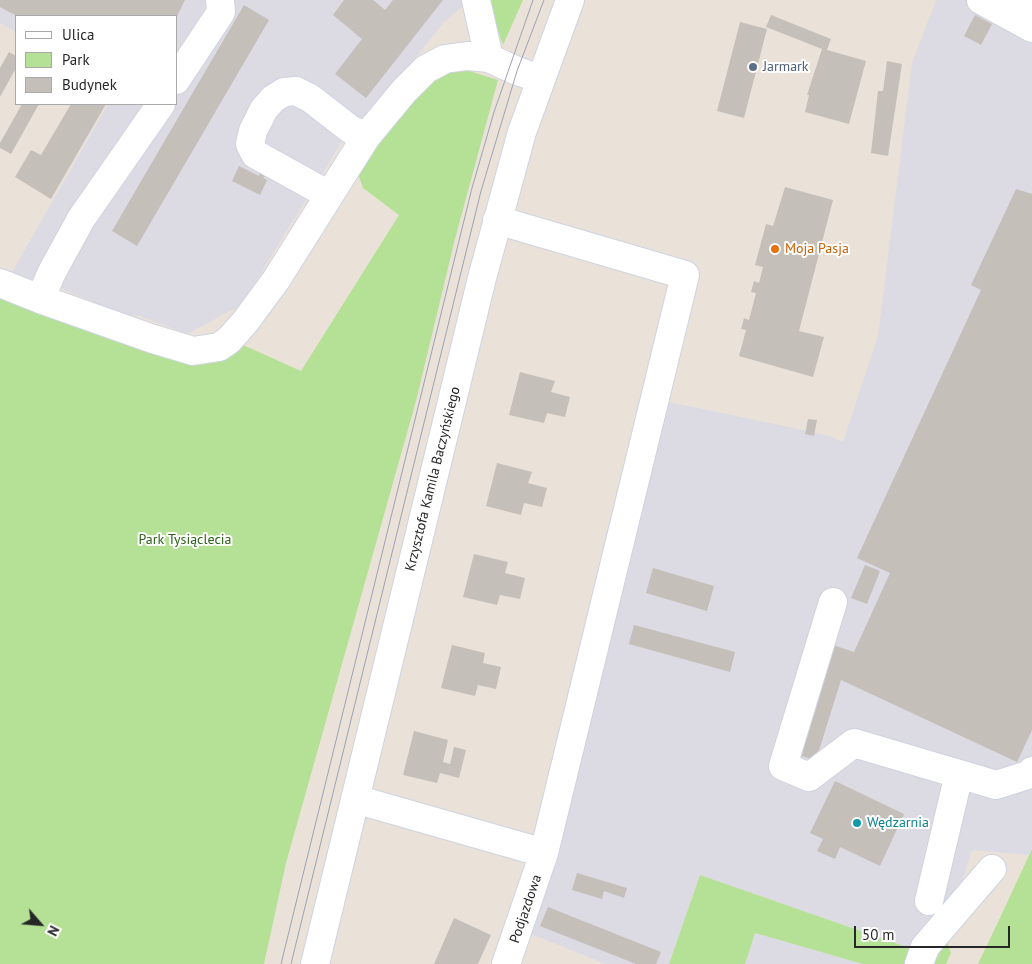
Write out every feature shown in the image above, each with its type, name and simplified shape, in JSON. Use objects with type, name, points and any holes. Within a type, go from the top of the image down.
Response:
[{"type":"street","points":[[178,77],[221,12],[220,0]]},
{"type":"street","points":[[476,0],[489,58]]},
{"type":"street","name":"Krzysztofa Kamila Baczyńskiego","points":[[315,964],[498,220],[520,142],[570,0]]},
{"type":"street","points":[[981,0],[1032,28]]},
{"type":"street","points":[[1023,0],[1032,5]]},
{"type":"street","points":[[0,283],[40,299],[193,351],[219,347],[229,340],[245,322],[276,280],[366,137],[404,91],[426,69],[445,59],[466,56],[489,58],[517,71],[541,79]]},
{"type":"street","points":[[329,195],[256,154],[250,144],[253,130],[264,108],[272,99],[284,92],[296,91],[310,98],[350,129],[366,137]]},
{"type":"street","points":[[40,299],[52,272],[81,219],[160,105]]},
{"type":"street","name":"Podjazdowa","points":[[498,220],[685,276],[544,853],[506,964]]},
{"type":"street","points":[[833,602],[783,766],[809,777],[854,743],[996,785],[1031,774],[1032,772]]},
{"type":"street","points":[[929,901],[959,774]]},
{"type":"street","points":[[355,799],[544,853]]},
{"type":"street","points":[[919,964],[925,947],[992,869]]},
{"type":"shaded area","points":[[0,0],[470,0],[443,23],[368,119],[357,117],[241,305],[187,334],[140,316],[122,314],[48,283],[11,274],[107,105],[178,105],[178,15],[15,15],[15,31],[0,23]]},
{"type":"shaded area","points":[[936,0],[1032,0],[1032,849],[1029,855],[972,850],[938,958],[700,875],[669,964],[606,964],[531,934],[669,402],[827,435],[843,442],[878,336],[912,63]]},
{"type":"shaded area","points":[[755,933],[863,964],[745,964]]},
{"type":"green space","points":[[487,0],[523,0],[503,45]]},
{"type":"green space","name":"Park Tysiąclecia","points":[[463,69],[498,80],[455,239],[416,401],[286,863],[264,964],[0,964],[0,291],[156,352],[243,345],[301,371],[399,215],[363,188],[358,174],[361,163],[431,79]]},
{"type":"green space","points":[[1032,849],[1032,964],[978,964],[999,920]]},
{"type":"green space","points":[[700,875],[938,958],[945,936],[951,953],[946,964],[863,964],[755,933],[745,964],[669,964]]},
{"type":"building","points":[[0,0],[185,0],[178,15],[15,15],[0,7]]},
{"type":"building","points":[[344,0],[373,0],[385,10],[393,0],[443,0],[366,98],[335,74],[362,39],[333,15]]},
{"type":"building","points":[[244,5],[269,20],[137,246],[112,231]]},
{"type":"building","points":[[771,15],[831,39],[827,50],[866,61],[849,124],[805,112],[809,95],[807,95],[822,49],[766,27]]},
{"type":"building","points":[[975,15],[992,24],[981,45],[964,36]]},
{"type":"building","points":[[740,22],[767,29],[744,118],[717,111]]},
{"type":"building","points":[[9,52],[15,55],[15,70],[0,97],[0,68]]},
{"type":"building","points":[[887,61],[902,64],[888,156],[871,153],[878,91],[883,91]]},
{"type":"building","points":[[21,105],[38,105],[11,154],[0,148],[0,143]]},
{"type":"building","points":[[70,105],[105,105],[51,199],[15,177],[31,150],[41,155]]},
{"type":"building","points":[[239,166],[259,176],[260,173],[265,176],[263,178],[267,180],[260,195],[232,181]]},
{"type":"building","points":[[785,187],[833,200],[799,331],[824,337],[813,377],[739,356],[746,330],[741,329],[744,318],[749,320],[756,293],[751,292],[754,281],[759,283],[763,267],[755,265],[766,224],[773,226]]},
{"type":"building","points":[[1016,189],[1032,194],[1032,730],[1017,762],[841,680],[816,760],[798,755],[833,645],[854,652],[890,573],[857,558],[981,290],[971,285]]},
{"type":"building","points":[[520,372],[555,381],[551,392],[570,397],[565,417],[547,413],[544,423],[509,415]]},
{"type":"building","points":[[808,419],[817,420],[814,436],[805,434]]},
{"type":"building","points":[[497,463],[532,472],[528,483],[547,488],[542,507],[524,503],[521,515],[486,506]]},
{"type":"building","points":[[474,554],[508,562],[505,573],[525,578],[520,599],[500,595],[497,605],[463,597]]},
{"type":"building","points":[[865,565],[880,571],[867,604],[851,598]]},
{"type":"building","points":[[653,568],[714,586],[707,611],[646,593]]},
{"type":"building","points":[[634,625],[735,652],[730,672],[629,644]]},
{"type":"building","points":[[452,645],[485,653],[483,663],[501,667],[496,689],[478,685],[475,696],[441,688]]},
{"type":"building","points":[[414,731],[448,740],[443,762],[450,764],[454,747],[466,750],[459,778],[440,773],[437,783],[403,775]]},
{"type":"building","name":"Wędzarnia","points":[[835,781],[904,814],[880,866],[840,847],[835,859],[817,851],[823,839],[810,833]]},
{"type":"building","points":[[577,873],[627,888],[624,898],[604,891],[602,899],[572,890]]},
{"type":"building","points":[[548,907],[661,952],[656,964],[636,964],[540,926]]},
{"type":"building","points":[[454,918],[491,935],[478,964],[434,964]]},
{"type":"tram line","points":[[281,964],[472,188],[494,112],[533,0]]},
{"type":"tram line","points":[[291,964],[481,191],[517,71],[544,0]]},
{"type":"place","name":"Jarmark","points":[[753,67]]},
{"type":"place","name":"Moja Pasja","points":[[775,249]]},
{"type":"place","name":"Wędzarnia","points":[[857,823]]}]
